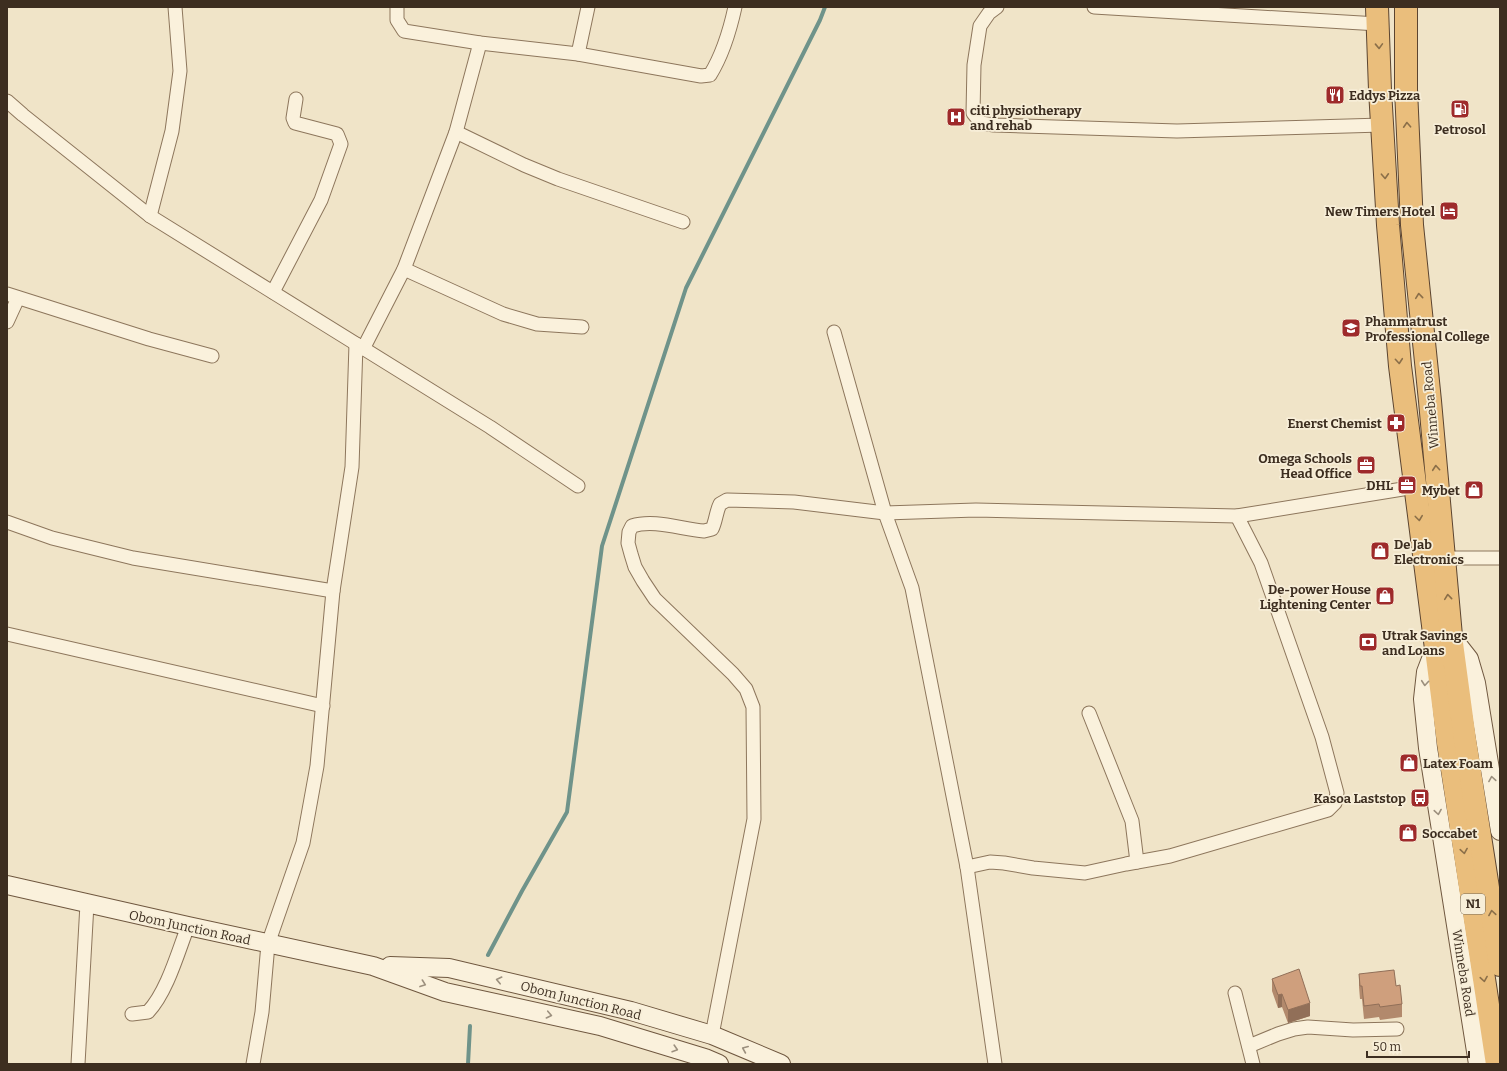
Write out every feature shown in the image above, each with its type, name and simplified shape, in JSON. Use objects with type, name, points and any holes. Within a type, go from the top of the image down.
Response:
[{"type":"highway","name":"Winneba Road","points":[[1406,7],[1406,89],[1412,225],[1444,558],[1444,641]]},
{"type":"highway","name":"Winneba Road","points":[[1378,15],[1382,125],[1388,225],[1400,366],[1416,487],[1444,641],[1497,1064]]},
{"type":"highway","name":"Winneba Road","points":[[1456,742],[1500,965]]},
{"type":"main road","name":"Winneba Road","points":[[1478,1064],[1428,748],[1423,699],[1426,672],[1444,641],[1469,659],[1476,683],[1500,831]]},
{"type":"main road","name":"Obom Junction Road","points":[[7,885],[87,904],[373,966],[445,992],[600,1026],[705,1058],[719,1064]]},
{"type":"main road","name":"Obom Junction Road","points":[[373,966],[449,968],[631,1011],[712,1035],[781,1064]]},
{"type":"street","points":[[150,216],[172,131],[180,71],[174,7]]},
{"type":"street","points":[[397,7],[397,20],[404,31],[480,43],[578,54],[701,76],[710,74],[715,67],[730,31],[735,7]]},
{"type":"street","points":[[578,54],[588,7]]},
{"type":"street","points":[[997,7],[989,13],[980,26],[974,65],[973,113],[981,123],[994,125],[1177,131],[1382,125]]},
{"type":"street","points":[[1094,7],[1378,15]]},
{"type":"street","points":[[252,1064],[262,1012],[268,944],[303,843],[317,766],[333,591],[352,467],[360,346],[404,269],[456,132],[480,43]]},
{"type":"street","points":[[273,292],[320,200],[341,144],[338,134],[294,123],[293,118],[296,98]]},
{"type":"street","points":[[7,101],[150,216],[490,427],[578,486]]},
{"type":"street","points":[[456,132],[524,165],[558,179],[683,222]]},
{"type":"street","points":[[404,269],[503,314],[537,324],[582,327]]},
{"type":"street","points":[[7,322],[13,296],[149,339],[212,356]]},
{"type":"street","points":[[834,332],[885,513],[912,588],[967,867],[995,1064]]},
{"type":"street","points":[[712,1035],[754,819],[753,707],[746,689],[733,674],[655,599],[635,567],[628,543],[629,532],[632,526],[639,524],[672,526],[704,531],[712,530],[715,523],[716,511],[720,504],[727,500],[794,502],[885,513],[976,510],[1237,516],[1416,487]]},
{"type":"street","points":[[967,867],[990,862],[1085,873],[1170,856],[1328,810],[1335,803],[1337,793],[1322,737],[1261,564],[1237,516]]},
{"type":"street","points":[[7,522],[52,538],[133,558],[333,591]]},
{"type":"street","points":[[1444,558],[1500,558]]},
{"type":"street","points":[[7,634],[322,706]]},
{"type":"street","points":[[1089,713],[1132,821],[1137,862]]},
{"type":"street","points":[[78,1064],[87,904]]},
{"type":"street","points":[[132,1014],[148,1012],[156,1004],[164,988],[188,926]]},
{"type":"street","points":[[1235,994],[1253,1064]]},
{"type":"street","points":[[1249,1046],[1278,1034],[1294,1029],[1308,1027],[1353,1030],[1397,1029]]},
{"type":"building","points":[[1299,969],[1310,1003],[1288,1010],[1282,994],[1278,995],[1272,979]]},
{"type":"building","points":[[1394,970],[1396,986],[1400,985],[1402,1004],[1380,1007],[1379,1004],[1364,1006],[1359,974]]},
{"type":"waterway","points":[[488,955],[567,812],[602,546],[686,288],[820,20],[825,7]]},
{"type":"waterway","points":[[468,1064],[470,1026]]},
{"type":"place","name":"Eddys Pizza","points":[[1335,95]]},
{"type":"place","name":"Petrosol","points":[[1460,109]]},
{"type":"place","name":"citi physiotherapy and rehab","points":[[956,117]]},
{"type":"place","name":"New Timers Hotel","points":[[1449,211]]},
{"type":"place","name":"Phanmatrust Professional College","points":[[1351,328]]},
{"type":"place","name":"Enerst Chemist","points":[[1396,423]]},
{"type":"place","name":"Omega Schools Head Office","points":[[1366,465]]},
{"type":"place","name":"DHL","points":[[1407,485]]},
{"type":"place","name":"Mybet","points":[[1474,490]]},
{"type":"place","name":"De Jab Electronics","points":[[1380,551]]},
{"type":"place","name":"De-power House Lightening Center","points":[[1385,596]]},
{"type":"place","name":"Utrak Savings and Loans","points":[[1368,642]]},
{"type":"place","name":"Latex Foam","points":[[1409,763]]},
{"type":"place","name":"Kasoa Laststop","points":[[1420,798]]},
{"type":"place","name":"Soccabet","points":[[1408,833]]}]
